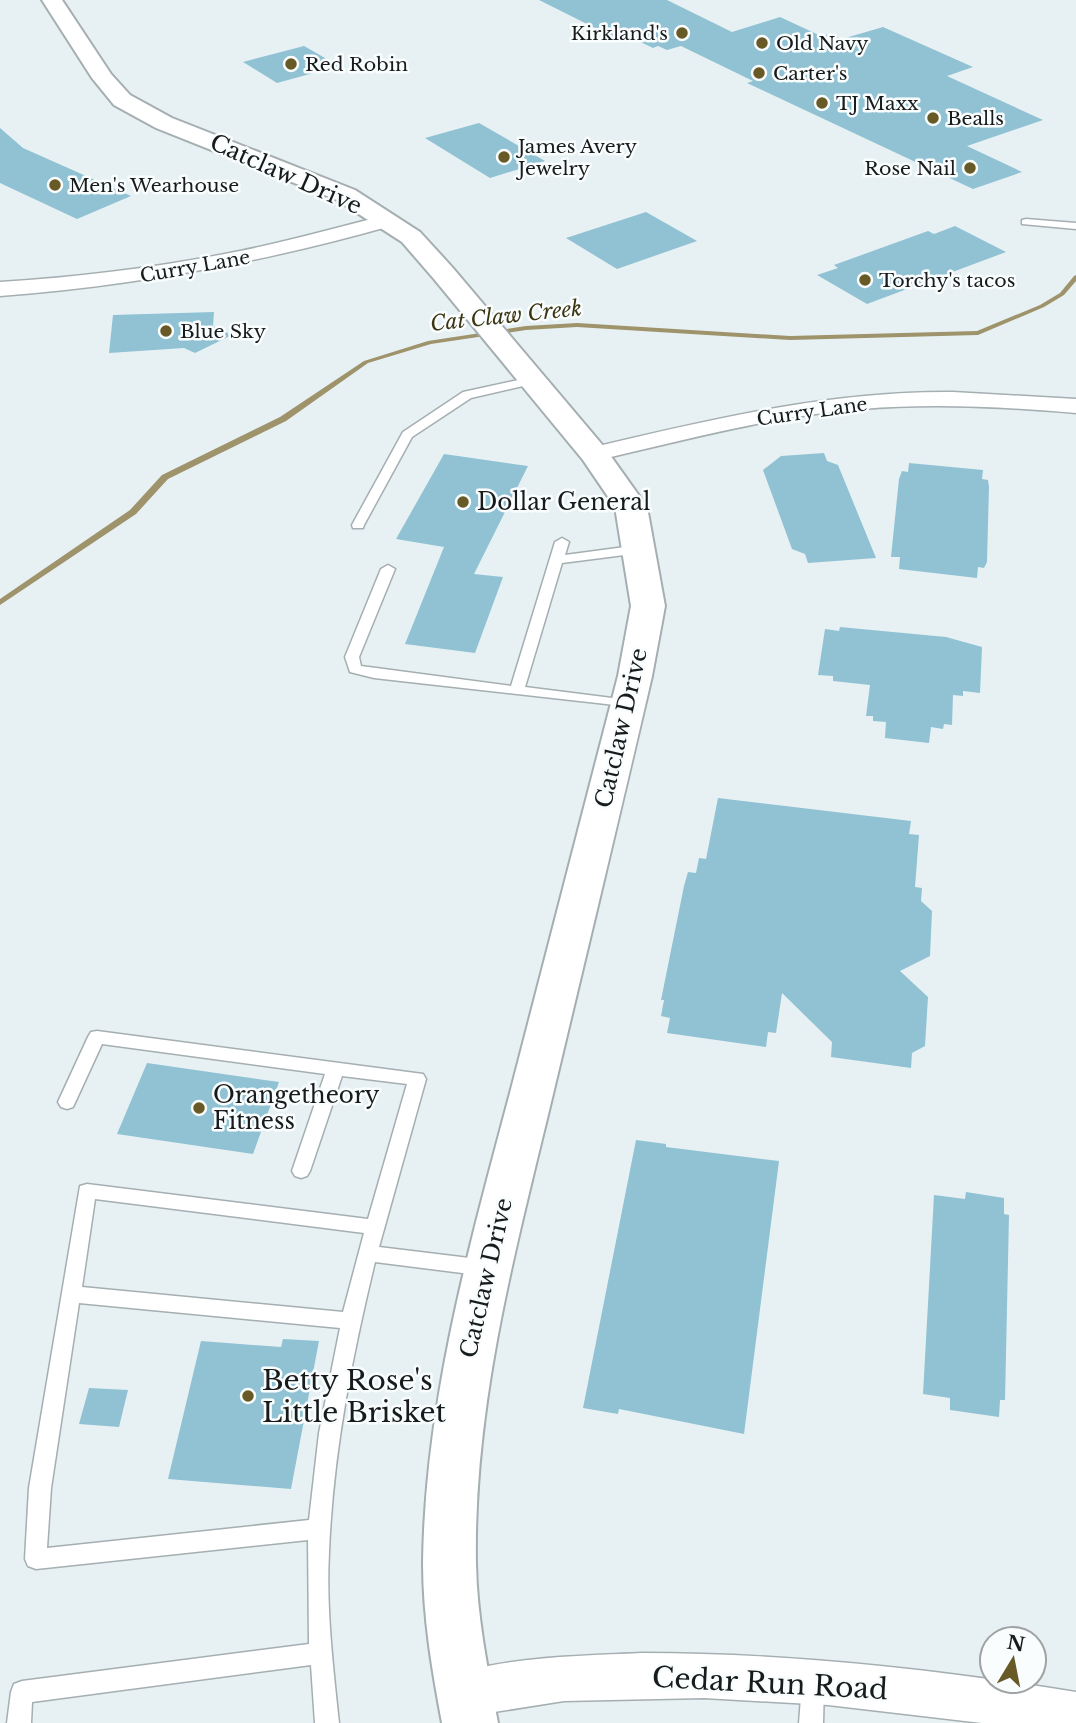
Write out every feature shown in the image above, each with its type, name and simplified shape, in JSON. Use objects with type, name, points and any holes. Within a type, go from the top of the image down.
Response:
[{"type":"street","name":"Catclaw Drive","points":[[52,0],[103,78],[122,100],[164,123],[346,195],[411,237],[594,454],[631,507],[648,606],[628,704],[487,1268],[460,1399],[451,1493],[450,1606],[467,1709]]},
{"type":"street","name":"Curry Lane","points":[[0,289],[79,285],[192,270],[306,244],[387,220]]},
{"type":"street","name":"Curry Lane","points":[[594,454],[724,424],[831,405],[972,399],[1076,406]]},
{"type":"street","name":"Cedar Run Road","points":[[467,1709],[577,1678],[702,1675],[814,1679],[967,1696],[1068,1717]]},
{"type":"lane","points":[[1026,222],[1076,226]]},
{"type":"lane","points":[[358,525],[407,435],[467,395],[532,380]]},
{"type":"lane","points":[[517,691],[562,542]]},
{"type":"lane","points":[[557,560],[640,549]]},
{"type":"lane","points":[[387,569],[352,657],[355,669],[374,674],[628,704]]},
{"type":"lane","points":[[67,1102],[97,1037],[417,1079],[367,1253],[323,1480],[320,1529],[321,1653],[327,1723]]},
{"type":"lane","points":[[301,1171],[335,1069]]},
{"type":"lane","points":[[320,1529],[36,1559],[40,1488],[87,1191],[374,1227]]},
{"type":"lane","points":[[367,1253],[487,1268]]},
{"type":"lane","points":[[71,1294],[352,1321]]},
{"type":"lane","points":[[19,1723],[22,1692],[321,1653]]},
{"type":"lane","points":[[811,1723],[814,1679]]},
{"type":"building","points":[[539,0],[667,0],[732,32],[780,17],[821,36],[830,34],[842,39],[883,27],[973,67],[947,76],[1043,120],[967,146],[1022,172],[973,189],[747,83],[753,81],[681,46],[667,50],[658,46],[653,48],[628,36],[617,39]]},
{"type":"building","name":"Red Robin","points":[[304,46],[339,66],[277,83],[243,62]]},
{"type":"building","points":[[479,123],[545,161],[490,178],[425,138]]},
{"type":"building","points":[[0,128],[23,148],[131,196],[77,219],[0,183]]},
{"type":"building","points":[[646,212],[697,241],[617,269],[566,238]]},
{"type":"building","points":[[955,226],[1006,252],[867,304],[817,275],[838,268],[834,265],[928,231],[934,234]]},
{"type":"building","name":"Blue Sky","points":[[214,312],[213,326],[232,335],[195,353],[184,348],[109,353],[113,315]]},
{"type":"building","points":[[824,453],[827,461],[838,465],[876,558],[808,563],[805,554],[792,549],[763,470],[781,456]]},
{"type":"building","points":[[444,454],[528,466],[474,574],[503,577],[475,653],[405,644],[444,547],[396,539]]},
{"type":"building","points":[[909,463],[983,470],[982,479],[988,480],[989,487],[987,562],[984,568],[978,567],[977,578],[899,569],[900,557],[891,557],[899,479],[902,471],[908,472]]},
{"type":"building","points":[[840,627],[946,637],[982,647],[980,693],[963,691],[963,696],[953,695],[952,725],[944,724],[943,729],[931,727],[929,743],[885,738],[886,722],[873,721],[873,716],[866,716],[870,685],[833,681],[833,676],[818,675],[825,629],[839,631]]},
{"type":"building","points":[[718,798],[911,821],[909,834],[919,835],[915,887],[922,888],[921,901],[932,911],[930,956],[900,971],[928,997],[925,1046],[912,1053],[911,1068],[831,1057],[832,1042],[782,993],[776,1033],[768,1032],[766,1047],[667,1033],[670,1018],[661,1016],[664,1000],[661,1000],[684,886],[688,872],[696,873],[699,858],[706,859]]},
{"type":"building","name":"Orangetheory Fitness","points":[[147,1063],[279,1082],[253,1154],[117,1134]]},
{"type":"building","points":[[636,1140],[666,1144],[666,1147],[779,1161],[744,1434],[619,1409],[618,1414],[583,1408]]},
{"type":"building","points":[[966,1192],[1004,1198],[1004,1214],[1009,1215],[1005,1400],[1000,1400],[999,1417],[950,1410],[950,1398],[923,1394],[934,1195],[965,1199]]},
{"type":"building","name":"Betty Rose's Little Brisket","points":[[283,1339],[319,1341],[291,1489],[168,1479],[201,1341],[281,1347]]},
{"type":"building","points":[[89,1388],[128,1390],[119,1427],[79,1424]]},
{"type":"waterway","name":"Cat Claw Creek","points":[[0,603],[133,512],[165,477],[283,419],[366,362],[430,342],[526,328],[577,325],[790,338],[978,333],[1042,306],[1062,294],[1076,277]]},
{"type":"place","name":"Kirkland's","points":[[682,33]]},
{"type":"place","name":"Old Navy","points":[[762,43]]},
{"type":"place","name":"Red Robin","points":[[291,64]]},
{"type":"place","name":"Carter's","points":[[759,73]]},
{"type":"place","name":"TJ Maxx","points":[[822,103]]},
{"type":"place","name":"Bealls","points":[[933,118]]},
{"type":"place","name":"James Avery Jewelry","points":[[504,157]]},
{"type":"place","name":"Rose Nail","points":[[970,168]]},
{"type":"place","name":"Men's Wearhouse","points":[[55,185]]},
{"type":"place","name":"Torchy's tacos","points":[[865,280]]},
{"type":"place","name":"Blue Sky","points":[[166,331]]},
{"type":"place","name":"Dollar General","points":[[463,502]]},
{"type":"place","name":"Orangetheory Fitness","points":[[199,1108]]},
{"type":"place","name":"Betty Rose's Little Brisket","points":[[248,1396]]}]
